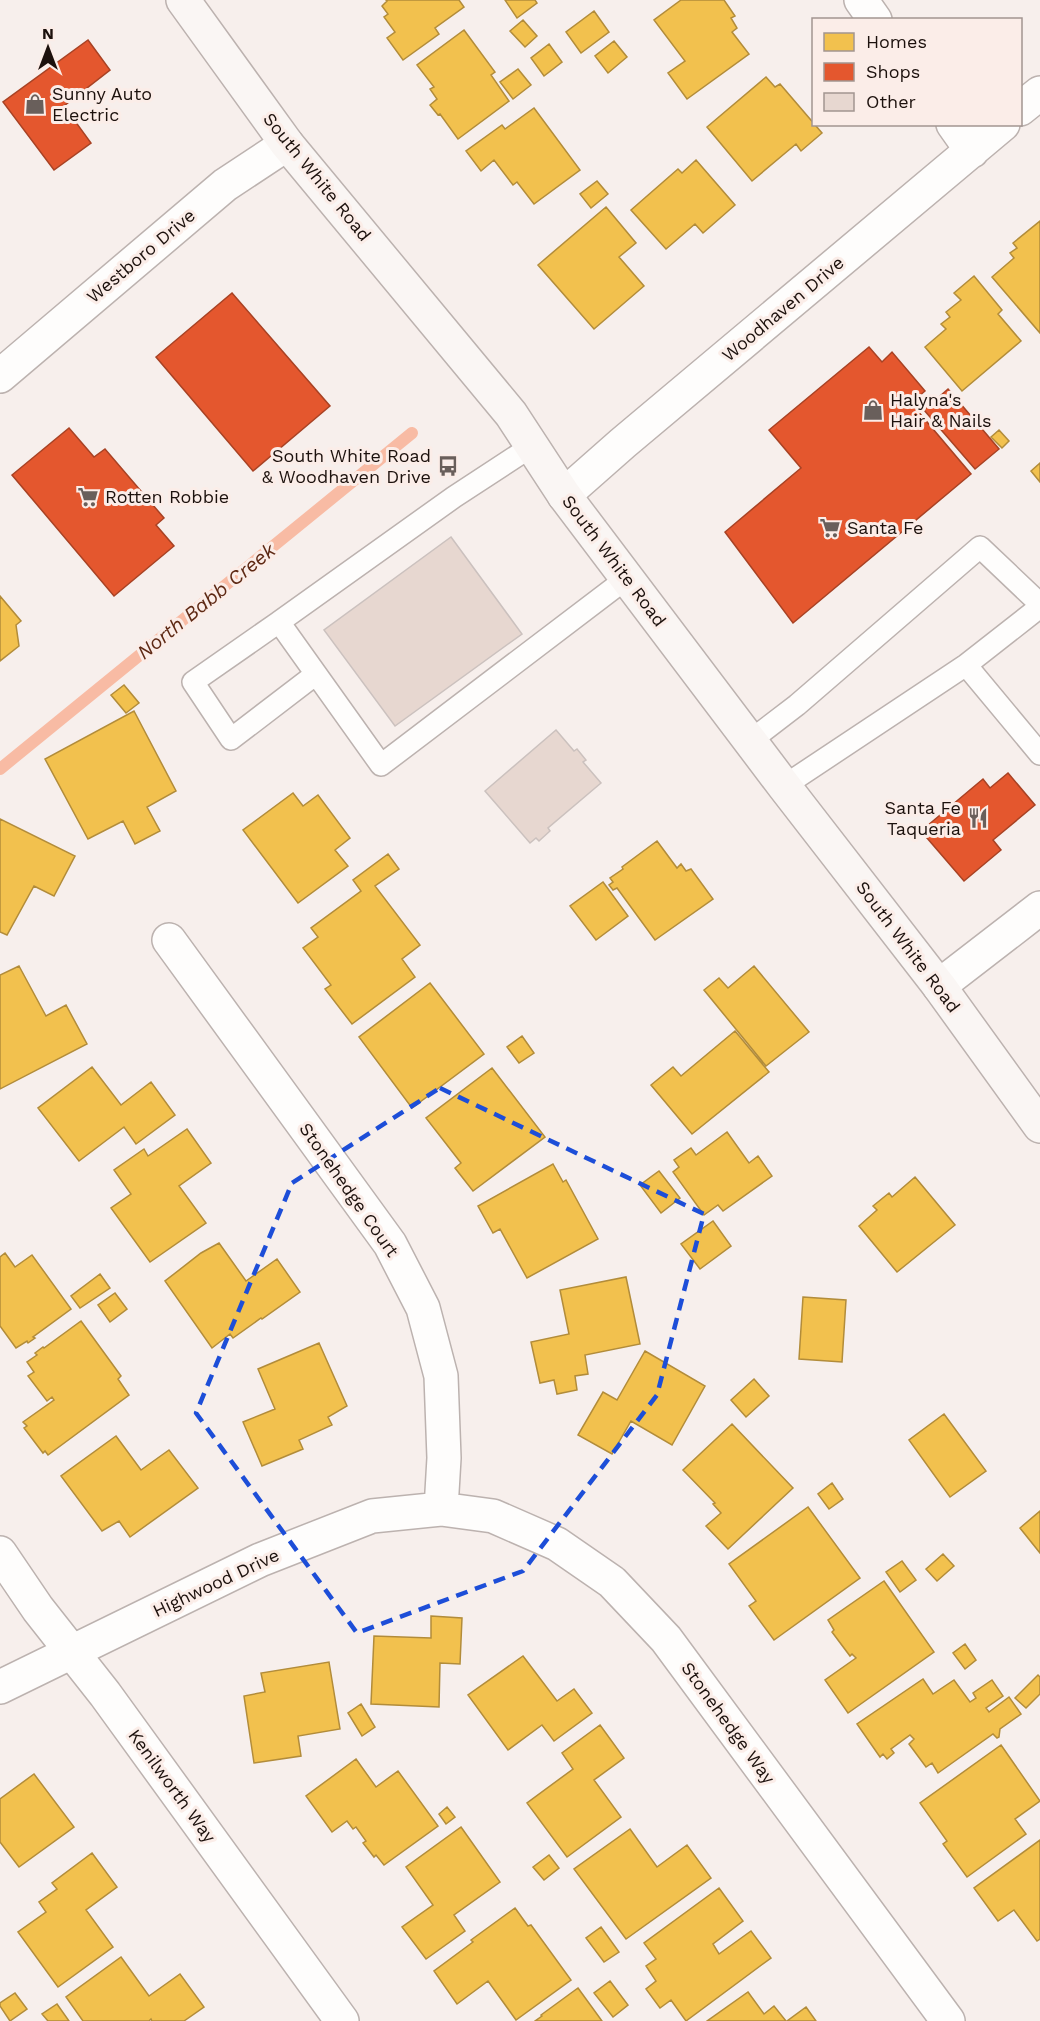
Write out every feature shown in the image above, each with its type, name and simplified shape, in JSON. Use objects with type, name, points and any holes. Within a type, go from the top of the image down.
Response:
[{"type":"main road","name":"South White Road","points":[[183,0],[287,144],[511,414],[564,495],[939,986],[1040,1126]]},
{"type":"street","points":[[861,0],[874,18]]},
{"type":"street","points":[[1022,107],[1040,93]]},
{"type":"street","points":[[954,126],[972,151]]},
{"type":"street","name":"Woodhaven Drive","points":[[564,495],[1001,126]]},
{"type":"street","name":"Westboro Drive","points":[[0,376],[225,185],[287,144]]},
{"type":"street","points":[[939,986],[1040,908]]},
{"type":"street","name":"Stonehedge Court","points":[[169,940],[390,1244],[423,1308],[441,1376],[444,1458],[441,1509]]},
{"type":"street","name":"Highwood Drive","points":[[0,1687],[260,1560],[372,1516],[441,1509]]},
{"type":"street","name":"Stonehedge Way","points":[[441,1509],[492,1516],[556,1544],[612,1582],[666,1640],[948,2021]]},
{"type":"street","name":"Kenilworth Way","points":[[0,1552],[38,1609],[119,1713],[342,2021]]},
{"type":"lane","points":[[316,674],[231,739],[193,682],[454,497],[532,446]]},
{"type":"lane","points":[[750,741],[797,705],[980,547],[1040,605],[966,665],[784,786]]},
{"type":"lane","points":[[279,622],[381,765],[627,578]]},
{"type":"lane","points":[[966,665],[1040,754]]},
{"type":"highlighted area","points":[[440,1088],[704,1214],[657,1395],[523,1571],[357,1633],[196,1413],[292,1183]]},
{"type":"building: Homes","points":[[386,0],[459,0],[464,7],[435,28],[439,34],[403,60],[387,38],[395,32],[384,17],[388,14],[382,6]]},
{"type":"building: Homes","points":[[505,0],[535,0],[537,3],[517,18]]},
{"type":"building: Homes","points":[[681,0],[724,0],[735,16],[731,18],[737,28],[732,32],[749,54],[687,99],[668,73],[685,61],[654,20]]},
{"type":"building: Homes","points":[[594,11],[609,32],[581,53],[566,32]]},
{"type":"building: Homes","points":[[523,20],[537,36],[525,47],[510,31]]},
{"type":"building: Homes","points":[[464,30],[495,72],[491,75],[509,101],[458,139],[440,114],[438,115],[430,105],[437,99],[430,89],[434,87],[417,65]]},
{"type":"building: Homes","points":[[614,41],[627,57],[608,73],[595,56]]},
{"type":"building: Homes","points":[[549,44],[562,62],[544,76],[531,58]]},
{"type":"building: Homes","points":[[518,69],[531,85],[513,99],[500,82]]},
{"type":"building: Homes","points":[[766,77],[775,87],[780,84],[812,121],[812,126],[816,126],[822,133],[801,151],[796,144],[752,181],[707,127]]},
{"type":"building: Homes","points":[[534,108],[580,170],[534,204],[517,182],[513,185],[494,160],[481,171],[466,151],[502,125],[505,129]]},
{"type":"building: Homes","points":[[696,160],[735,205],[703,233],[695,224],[666,249],[631,210],[678,169],[682,173]]},
{"type":"building: Homes","points":[[597,181],[608,194],[591,208],[580,194]]},
{"type":"building: Homes","points":[[606,207],[636,243],[619,257],[644,286],[594,329],[538,265]]},
{"type":"building: Homes","points":[[1040,221],[1040,333],[992,277],[1014,258],[1010,253],[1017,248],[1013,243]]},
{"type":"building: Homes","points":[[974,276],[1002,310],[998,314],[1021,341],[962,391],[925,347],[946,329],[941,324],[950,317],[946,312],[961,300],[954,293]]},
{"type":"building: Homes","points":[[999,430],[1009,441],[1002,448],[991,437]]},
{"type":"building: Homes","points":[[1040,463],[1040,482],[1031,471]]},
{"type":"building: Homes","points":[[0,596],[21,621],[16,625],[19,646],[0,661]]},
{"type":"building: Homes","points":[[124,685],[139,703],[126,713],[111,695]]},
{"type":"building: Homes","points":[[134,711],[176,791],[147,807],[160,831],[135,844],[123,821],[88,839],[45,759]]},
{"type":"building: Homes","points":[[293,793],[303,806],[318,795],[350,838],[335,850],[348,866],[298,903],[243,830]]},
{"type":"building: Homes","points":[[0,819],[75,856],[54,896],[34,886],[7,935],[0,932]]},
{"type":"building: Homes","points":[[657,841],[677,868],[681,864],[686,871],[691,869],[713,899],[655,940],[617,888],[613,890],[609,885],[613,882],[610,878],[623,869],[622,867]]},
{"type":"building: Homes","points":[[388,854],[399,869],[375,886],[420,945],[402,959],[415,977],[352,1024],[325,989],[331,985],[303,948],[318,937],[311,928],[361,891],[353,880]]},
{"type":"building: Homes","points":[[603,882],[628,916],[596,940],[570,906]]},
{"type":"building: Homes","points":[[19,966],[46,1016],[66,1005],[87,1044],[0,1089],[0,975]]},
{"type":"building: Homes","points":[[754,966],[809,1032],[766,1066],[704,990],[719,978],[728,988]]},
{"type":"building: Homes","points":[[430,983],[484,1054],[412,1108],[359,1037]]},
{"type":"building: Homes","points":[[735,1031],[769,1072],[692,1134],[651,1085],[673,1067],[681,1076]]},
{"type":"building: Homes","points":[[522,1036],[534,1053],[519,1063],[507,1047]]},
{"type":"building: Homes","points":[[92,1067],[121,1105],[151,1082],[175,1115],[136,1144],[124,1127],[79,1161],[38,1108]]},
{"type":"building: Homes","points":[[492,1068],[545,1137],[473,1191],[455,1168],[461,1163],[426,1118]]},
{"type":"building: Homes","points":[[187,1129],[211,1163],[179,1186],[206,1223],[150,1262],[111,1208],[131,1194],[114,1170],[144,1149],[148,1156]]},
{"type":"building: Homes","points":[[727,1132],[749,1163],[758,1156],[772,1176],[723,1211],[718,1205],[704,1215],[673,1172],[679,1167],[674,1160],[691,1148],[696,1155]]},
{"type":"building: Homes","points":[[553,1164],[563,1182],[566,1180],[598,1239],[527,1278],[500,1229],[493,1233],[478,1206]]},
{"type":"building: Homes","points":[[659,1171],[680,1198],[661,1213],[640,1185]]},
{"type":"building: Homes","points":[[915,1177],[955,1225],[897,1272],[859,1226],[877,1210],[873,1206],[889,1193],[892,1197]]},
{"type":"building: Homes","points":[[713,1221],[731,1246],[700,1269],[681,1244]]},
{"type":"building: Homes","points":[[219,1243],[246,1281],[277,1259],[300,1292],[233,1338],[230,1334],[212,1348],[165,1281],[201,1253]]},
{"type":"building: Homes","points":[[5,1253],[15,1267],[32,1255],[71,1309],[28,1343],[27,1341],[16,1348],[0,1326],[0,1257]]},
{"type":"building: Homes","points":[[100,1274],[110,1288],[80,1308],[71,1296]]},
{"type":"building: Homes","points":[[626,1277],[640,1344],[585,1355],[588,1374],[575,1376],[577,1390],[557,1394],[554,1380],[540,1383],[531,1342],[569,1334],[560,1290]]},
{"type":"building: Homes","points":[[115,1293],[127,1309],[110,1322],[98,1305]]},
{"type":"building: Homes","points":[[803,1297],[846,1300],[842,1362],[799,1359]]},
{"type":"building: Homes","points":[[81,1321],[121,1376],[118,1379],[129,1395],[48,1455],[45,1451],[43,1453],[24,1428],[27,1426],[23,1422],[54,1400],[52,1397],[47,1401],[28,1376],[34,1372],[27,1362],[37,1355],[35,1353]]},
{"type":"building: Homes","points":[[319,1343],[347,1406],[328,1417],[332,1425],[299,1440],[303,1449],[262,1466],[243,1422],[275,1409],[258,1369]]},
{"type":"building: Homes","points":[[645,1351],[705,1386],[672,1445],[631,1421],[612,1454],[578,1435],[603,1392],[617,1400]]},
{"type":"building: Homes","points":[[754,1379],[769,1396],[746,1417],[731,1400]]},
{"type":"building: Homes","points":[[944,1414],[986,1471],[950,1497],[909,1440]]},
{"type":"building: Homes","points":[[732,1424],[793,1488],[728,1549],[706,1526],[721,1513],[713,1504],[715,1503],[683,1470]]},
{"type":"building: Homes","points":[[116,1436],[141,1470],[169,1450],[198,1488],[130,1537],[119,1521],[102,1531],[61,1476]]},
{"type":"building: Homes","points":[[832,1483],[843,1499],[829,1509],[818,1494]]},
{"type":"building: Homes","points":[[808,1507],[860,1578],[774,1640],[749,1606],[756,1601],[729,1564]]},
{"type":"building: Homes","points":[[1040,1511],[1040,1553],[1020,1528]]},
{"type":"building: Homes","points":[[943,1554],[954,1566],[937,1581],[926,1569]]},
{"type":"building: Homes","points":[[902,1561],[916,1580],[900,1592],[886,1572]]},
{"type":"building: Homes","points":[[884,1581],[934,1652],[848,1713],[825,1680],[856,1658],[852,1654],[850,1656],[832,1632],[834,1630],[828,1620]]},
{"type":"building: Homes","points":[[431,1616],[462,1618],[460,1664],[440,1663],[439,1707],[371,1704],[374,1636],[431,1638]]},
{"type":"building: Homes","points":[[965,1644],[976,1660],[965,1669],[953,1653]]},
{"type":"building: Homes","points":[[523,1656],[557,1701],[574,1689],[592,1713],[554,1741],[542,1725],[508,1750],[468,1695]]},
{"type":"building: Homes","points":[[329,1662],[340,1729],[298,1736],[301,1756],[254,1763],[244,1696],[265,1692],[261,1673]]},
{"type":"building: Homes","points":[[1038,1675],[1040,1694],[1026,1708],[1015,1698]]},
{"type":"building: Homes","points":[[923,1679],[933,1694],[954,1680],[970,1702],[976,1698],[973,1693],[992,1680],[1003,1696],[986,1708],[989,1712],[1009,1697],[1021,1714],[1000,1729],[999,1737],[993,1734],[938,1773],[932,1763],[926,1767],[909,1744],[914,1739],[910,1735],[891,1749],[894,1753],[887,1759],[883,1754],[880,1757],[857,1724]]},
{"type":"building: Homes","points":[[361,1704],[375,1727],[362,1736],[348,1713]]},
{"type":"building: Homes","points":[[600,1725],[624,1758],[594,1780],[621,1817],[567,1857],[527,1803],[573,1769],[562,1753]]},
{"type":"building: Homes","points":[[1001,1745],[1040,1801],[1015,1819],[1026,1834],[967,1877],[943,1844],[947,1841],[920,1803]]},
{"type":"building: Homes","points":[[356,1759],[376,1787],[398,1771],[438,1826],[384,1865],[363,1843],[366,1841],[356,1827],[353,1829],[347,1821],[332,1832],[306,1796]]},
{"type":"building: Homes","points":[[34,1774],[74,1827],[19,1867],[0,1842],[0,1799]]},
{"type":"building: Homes","points":[[447,1807],[455,1817],[446,1824],[439,1814]]},
{"type":"building: Homes","points":[[461,1827],[500,1882],[454,1915],[465,1931],[426,1959],[402,1927],[433,1905],[406,1867]]},
{"type":"building: Homes","points":[[630,1829],[657,1867],[687,1845],[711,1878],[626,1939],[574,1869]]},
{"type":"building: Homes","points":[[1040,1840],[1040,1939],[1037,1941],[1014,1910],[998,1921],[974,1888]]},
{"type":"building: Homes","points":[[92,1853],[117,1887],[86,1910],[113,1947],[58,1987],[18,1932],[46,1912],[39,1902],[57,1889],[52,1883]]},
{"type":"building: Homes","points":[[549,1855],[559,1868],[544,1880],[533,1867]]},
{"type":"building: Homes","points":[[719,1888],[743,1921],[713,1944],[719,1954],[751,1931],[771,1958],[686,2021],[671,2000],[660,2008],[646,1989],[656,1981],[646,1966],[656,1959],[644,1943]]},
{"type":"building: Homes","points":[[515,1908],[528,1926],[531,1925],[571,1980],[516,2020],[488,1981],[457,2004],[434,1971]]},
{"type":"building: Homes","points":[[601,1927],[619,1952],[604,1962],[586,1938]]},
{"type":"building: Homes","points":[[121,1957],[149,1996],[180,1974],[204,2007],[184,2021],[152,2021],[151,2019],[149,2021],[83,2021],[66,1997]]},
{"type":"building: Homes","points":[[610,1981],[628,2005],[613,2017],[594,1993]]},
{"type":"building: Homes","points":[[578,1988],[602,2021],[535,2021],[541,2015]]},
{"type":"building: Homes","points":[[748,1992],[764,2014],[774,2006],[786,2021],[707,2021]]},
{"type":"building: Homes","points":[[15,1993],[27,2009],[10,2021],[0,2003]]},
{"type":"building: Homes","points":[[57,2004],[69,2021],[48,2021],[42,2014]]},
{"type":"building: Homes","points":[[806,2007],[816,2021],[787,2021]]},
{"type":"building: Shops","name":"Sunny Auto Electric","points":[[88,40],[110,70],[64,106],[91,143],[54,170],[3,102]]},
{"type":"building: Shops","name":"Rotten Robbie","points":[[232,293],[330,406],[253,471],[156,357]]},
{"type":"building: Shops","points":[[869,347],[882,362],[892,352],[925,391],[911,403],[971,474],[793,623],[725,532],[801,468],[769,430]]},
{"type":"building: Shops","points":[[948,389],[999,449],[975,469],[924,410]]},
{"type":"building: Shops","name":"Rotten Robbie","points":[[69,428],[94,457],[105,449],[164,518],[156,525],[174,546],[114,596],[12,475]]},
{"type":"building: Shops","name":"Santa Fe Taqueria","points":[[1008,773],[1035,805],[993,840],[1001,850],[964,881],[921,831],[983,779],[990,788]]},
{"type":"building: Other","points":[[451,537],[522,634],[395,726],[324,630]]},
{"type":"building: Other","points":[[556,730],[574,751],[577,749],[586,760],[583,762],[601,783],[548,828],[550,831],[539,841],[536,838],[530,843],[485,791]]},
{"type":"waterway","name":"North Babb Creek","points":[[0,769],[412,433]]},
{"type":"place","name":"Sunny Auto Electric","points":[[35,104]]},
{"type":"place","name":"Halyna's Hair & Nails","points":[[873,410]]},
{"type":"place","name":"South White Road & Woodhaven Drive","points":[[448,466]]},
{"type":"place","name":"Rotten Robbie","points":[[88,497]]},
{"type":"place","name":"Santa Fe","points":[[830,528]]},
{"type":"place","name":"Santa Fe Taqueria","points":[[978,818]]}]
